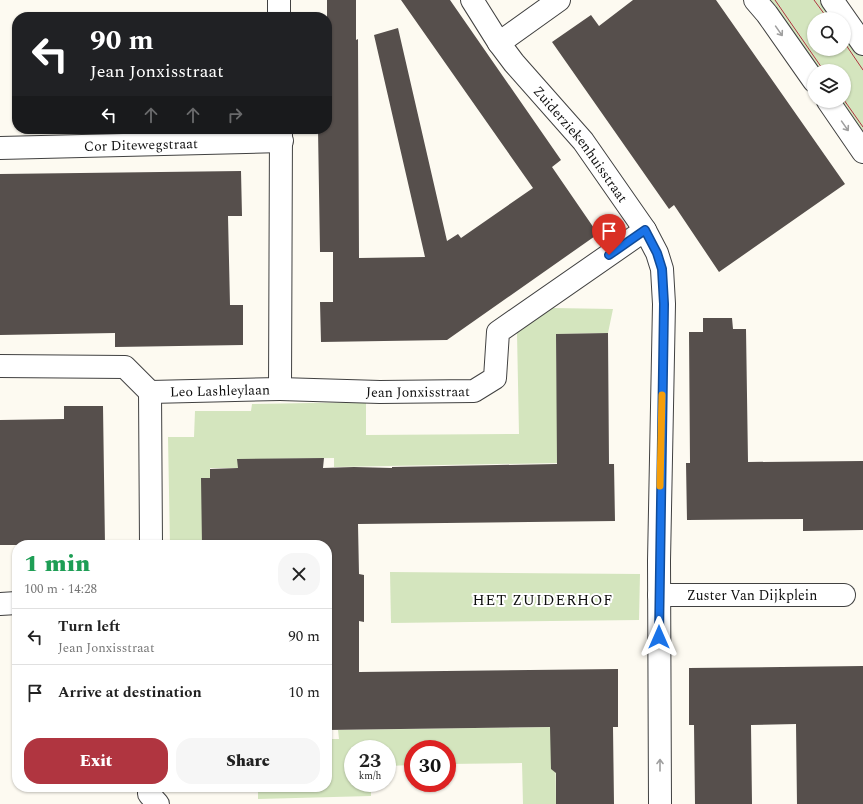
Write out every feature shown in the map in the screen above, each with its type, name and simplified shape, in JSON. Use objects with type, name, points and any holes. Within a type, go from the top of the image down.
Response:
[{"type":"street","points":[[279,0],[279,12]]},
{"type":"street","name":"Zuiderziekenhuisstraat","points":[[472,0],[499,43],[514,63],[583,141],[645,230],[657,253],[662,269],[664,304],[659,595],[660,804]]},
{"type":"street","points":[[499,43],[559,0]]},
{"type":"street","points":[[755,0],[767,14],[807,71]]},
{"type":"street","points":[[832,0],[863,44]]},
{"type":"street","points":[[833,108],[863,152]]},
{"type":"street","name":"Cor Ditewegstraat","points":[[0,148],[282,135]]},
{"type":"street","name":"Leo Lashleylaan","points":[[152,540],[150,392],[280,389],[282,135]]},
{"type":"street","name":"Jean Jonxisstraat","points":[[280,389],[380,392],[474,391],[495,378],[498,332],[645,230]]},
{"type":"street","points":[[0,366],[125,367],[150,392]]},
{"type":"street","name":"Zuster Van Dijkplein","points":[[659,595],[844,595]]},
{"type":"street","points":[[0,604],[12,603]]},
{"type":"street","points":[[149,792],[149,794],[158,804]]},
{"type":"green space","points":[[769,0],[824,0],[832,12],[807,12],[807,56],[851,56],[851,38],[863,56],[863,139],[841,108],[851,108],[851,64],[811,64]]},
{"type":"green space","points":[[553,308],[613,309],[608,333],[556,334],[558,463],[334,467],[334,458],[258,459],[258,468],[210,468],[210,540],[170,540],[168,437],[194,437],[195,411],[251,411],[252,404],[366,402],[366,435],[519,434],[517,333]]},
{"type":"green space","points":[[390,572],[640,574],[639,620],[391,623]]},
{"type":"green space","points":[[555,727],[556,804],[523,804],[522,763],[456,764],[456,740],[404,740],[404,765],[396,766],[396,740],[344,740],[344,792],[371,792],[371,796],[258,799],[258,792],[332,792],[332,739],[339,739],[338,730]]},
{"type":"building","points":[[327,0],[356,0],[356,40],[358,39],[359,258],[425,257],[374,35],[398,28],[447,241],[458,234],[461,238],[533,188],[401,0],[450,0],[561,160],[552,167],[598,234],[447,340],[321,342],[320,302],[333,302],[333,252],[320,252],[318,134],[332,134],[332,12],[327,12]]},
{"type":"building","points":[[633,0],[716,0],[845,184],[719,272],[674,205],[669,209],[552,42],[591,15],[599,26]]},
{"type":"building","points":[[241,171],[242,216],[228,216],[230,305],[243,305],[243,345],[115,347],[115,333],[0,335],[0,174]]},
{"type":"building","points":[[703,318],[732,318],[733,329],[746,329],[748,462],[863,461],[863,530],[803,531],[803,519],[687,520],[686,463],[690,463],[689,332],[703,332]]},
{"type":"building","points":[[608,333],[609,464],[614,464],[615,521],[358,524],[359,574],[364,575],[364,622],[359,621],[359,672],[618,669],[618,727],[613,727],[614,804],[556,804],[556,773],[551,769],[550,727],[332,730],[332,540],[202,540],[201,478],[210,478],[210,469],[238,468],[237,459],[324,458],[323,468],[557,464],[556,334]]},
{"type":"building","points":[[64,406],[103,406],[105,540],[12,540],[12,545],[0,545],[0,420],[64,419]]},
{"type":"building","points":[[863,666],[863,804],[797,804],[796,724],[751,725],[752,804],[695,804],[694,725],[689,725],[689,668]]},
{"type":"tram line","points":[[775,0],[819,64]]},
{"type":"tram line","points":[[814,0],[823,12]]},
{"type":"tram line","points":[[851,52],[863,70]]},
{"type":"tram line","points":[[850,108],[863,127]]},
{"type":"slow traffic","points":[[660,486],[662,395]]},
{"type":"district","name":"HET ZUIDERHOF","points":[[543,600]]},
{"type":"route","points":[[609,255],[645,230],[657,253],[662,269],[664,304],[659,637]]}]
